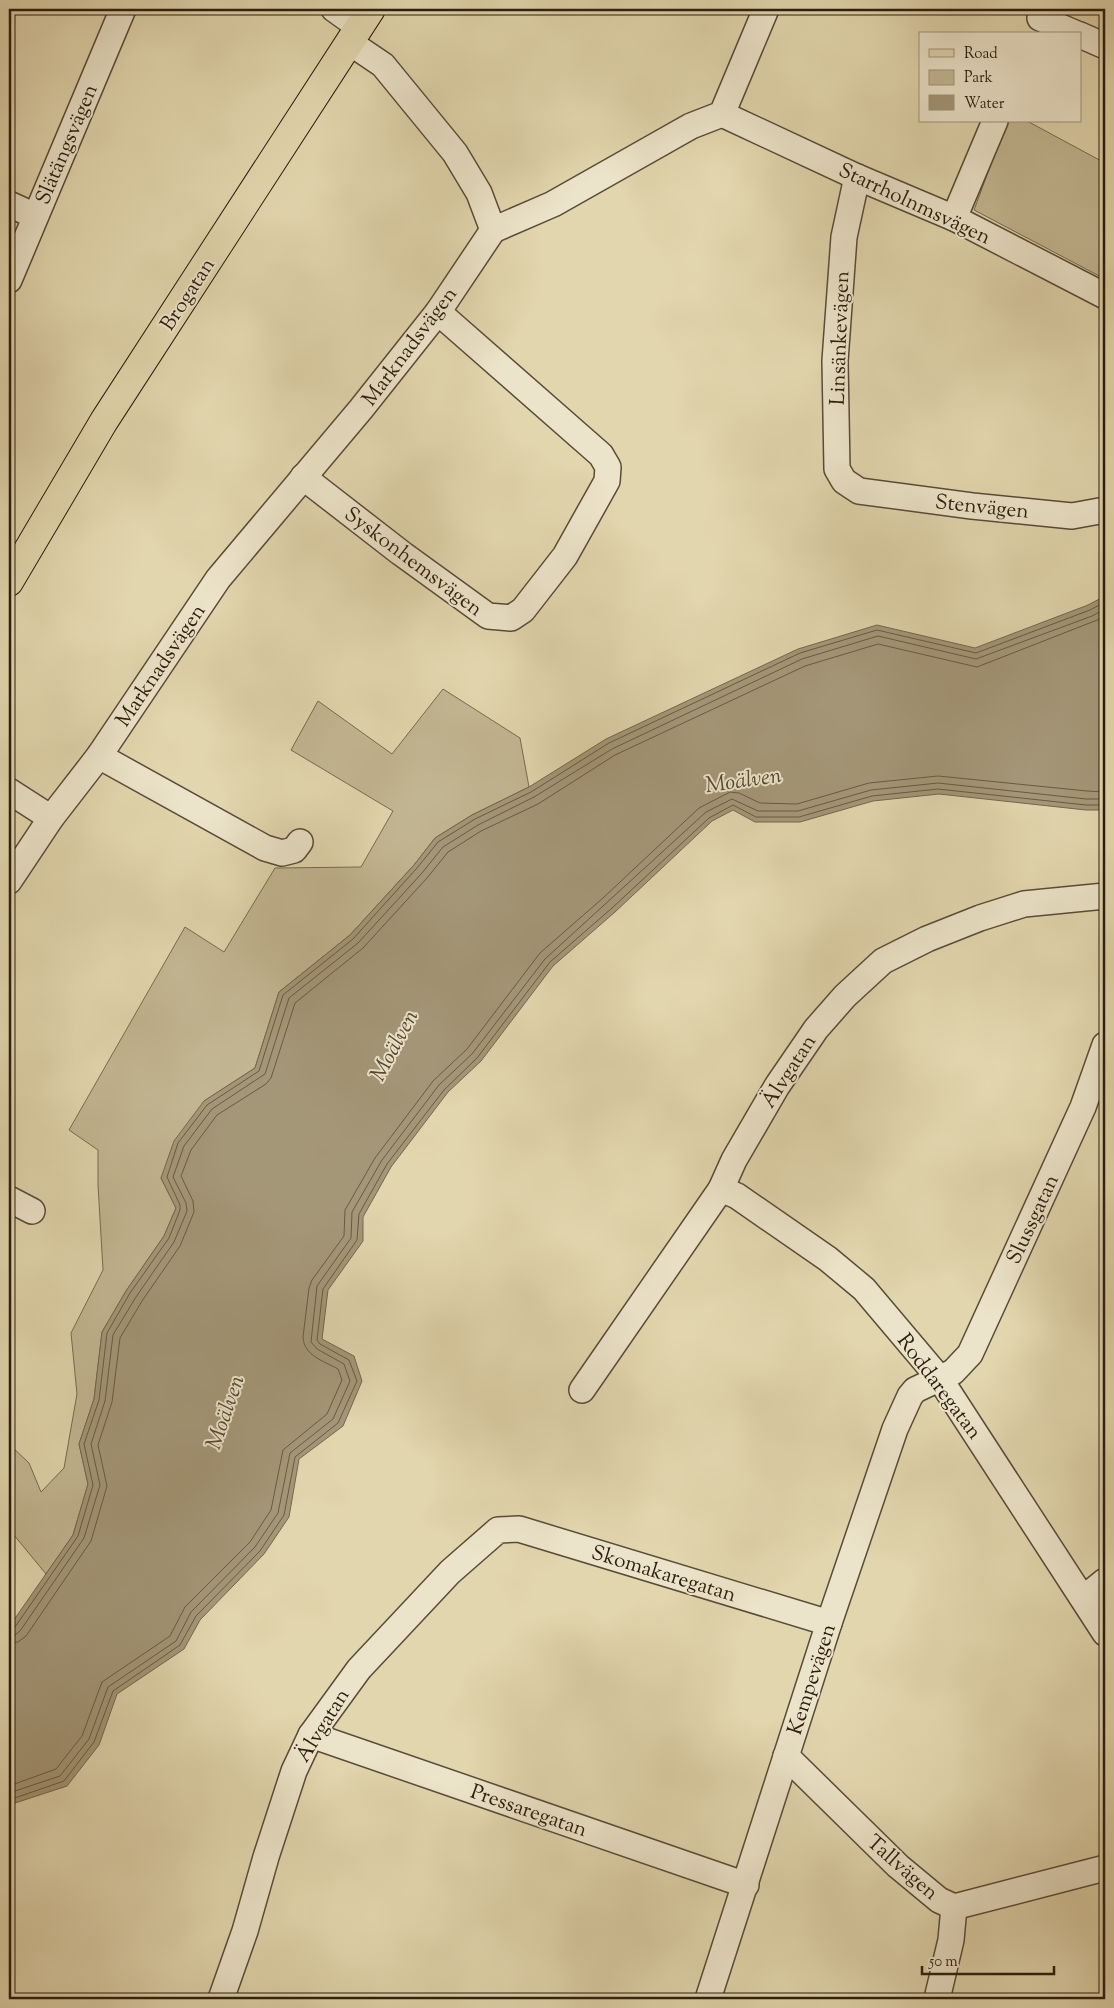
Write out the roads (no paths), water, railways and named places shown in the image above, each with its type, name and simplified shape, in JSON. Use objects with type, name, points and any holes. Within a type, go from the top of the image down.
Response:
[{"type":"main road","name":"Brogatan","points":[[9,582],[104,421],[360,26]]},
{"type":"street","name":"Slätängsvägen","points":[[9,280],[123,9]]},
{"type":"street","points":[[334,9],[360,26],[383,65],[455,152],[479,193],[493,230],[553,204],[691,126],[722,114],[766,9]]},
{"type":"street","points":[[1039,20],[1071,32]]},
{"type":"street","points":[[1082,36],[1105,46]]},
{"type":"street","name":"Starrholnmsvägen","points":[[722,114],[857,177],[954,218],[1105,296]]},
{"type":"street","points":[[954,218],[996,122]]},
{"type":"street","name":"Linsänkevägen","points":[[857,177],[844,237],[835,361],[837,469],[844,481],[859,491]]},
{"type":"street","points":[[9,204],[35,216]]},
{"type":"street","name":"Marknadsvägen","points":[[9,881],[51,818],[99,756],[218,579],[361,410],[438,312],[493,230]]},
{"type":"street","name":"Syskonhemsvägen","points":[[303,477],[401,553],[488,616],[511,618],[522,610],[564,556],[607,481],[608,468],[601,455],[438,312]]},
{"type":"street","name":"Stenvägen","points":[[859,491],[972,506],[1072,516],[1105,510]]},
{"type":"street","points":[[99,756],[264,848],[282,853],[294,850],[300,842]]},
{"type":"street","points":[[9,791],[51,818]]},
{"type":"street","name":"Älvgatan","points":[[582,1390],[721,1189],[734,1160],[777,1086],[816,1028],[845,996],[882,961],[927,939],[980,918],[1024,904],[1105,896]]},
{"type":"street","name":"Slussgatan","points":[[940,1379],[953,1372],[970,1354],[1083,1107],[1105,1045]]},
{"type":"street","name":"Roddaregatan","points":[[721,1189],[737,1196],[821,1254],[864,1289],[940,1379],[1105,1633]]},
{"type":"street","points":[[9,1198],[32,1210]]},
{"type":"street","name":"Kempevägen","points":[[708,1999],[829,1623],[896,1429],[910,1396],[920,1386],[940,1379]]},
{"type":"street","name":"Skomakaregatan","points":[[498,1530],[519,1529],[829,1623]]},
{"type":"street","name":"Älvgatan","points":[[221,1999],[245,1931],[266,1857],[294,1771],[311,1735],[358,1669],[450,1572],[498,1530]]},
{"type":"street","points":[[1084,1598],[1105,1581]]},
{"type":"street","name":"Pressaregatan","points":[[311,1735],[746,1885]]},
{"type":"street","name":"Tallvägen","points":[[786,1756],[898,1866],[939,1900],[954,1907],[1105,1868]]},
{"type":"street","points":[[937,1999],[951,1940],[954,1907]]},
{"type":"water","name":"Moälven","points":[[1105,596],[1105,810],[1086,810],[939,794],[873,801],[800,822],[755,822],[733,810],[712,821],[615,912],[553,966],[481,1061],[448,1092],[391,1167],[363,1217],[363,1241],[328,1290],[322,1339],[354,1356],[362,1381],[343,1426],[299,1459],[289,1517],[264,1554],[200,1620],[184,1649],[117,1694],[99,1745],[67,1786],[9,1805],[9,1627],[73,1535],[88,1484],[79,1444],[94,1399],[102,1332],[126,1291],[164,1236],[176,1208],[161,1178],[174,1141],[204,1101],[255,1068],[279,992],[350,935],[414,865],[435,838],[472,815],[529,787],[606,739],[798,649],[877,625],[975,648],[1088,605]]}]
